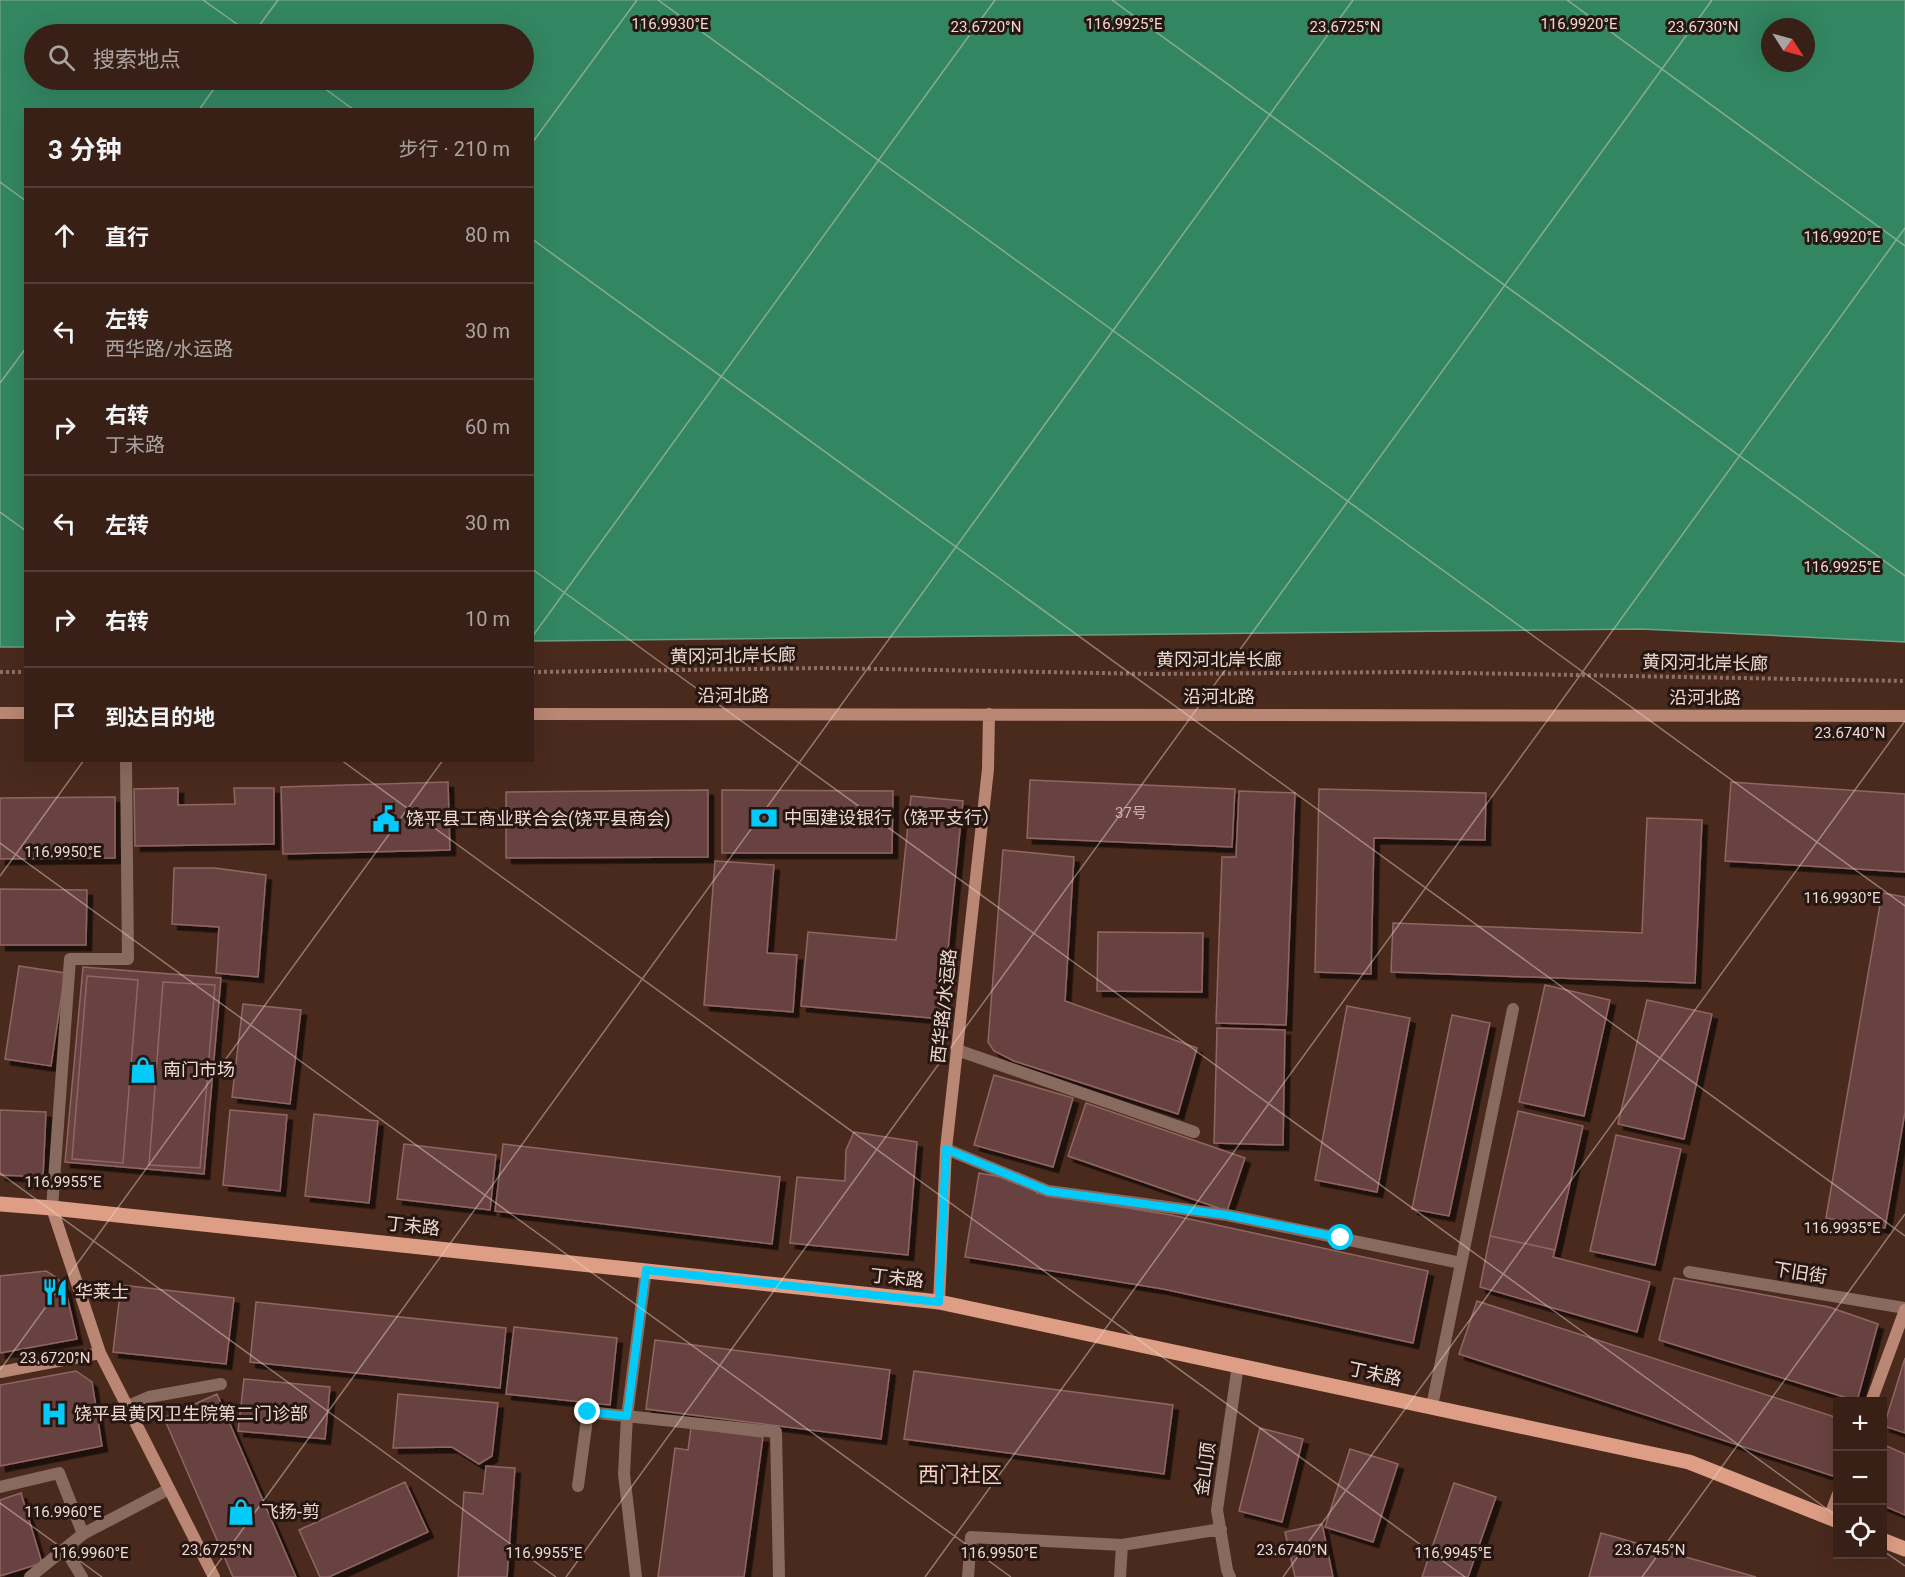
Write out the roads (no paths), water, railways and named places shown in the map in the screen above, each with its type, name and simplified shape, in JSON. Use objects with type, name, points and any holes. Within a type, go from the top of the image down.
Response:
[{"type":"main road","name":"丁未路","points":[[0,1204],[939,1302],[1689,1462],[1833,1519]]},
{"type":"main road","points":[[1887,1542],[1905,1549]]},
{"type":"street","points":[[0,713],[24,713]]},
{"type":"street","name":"沿河北路","points":[[534,714],[1905,716]]},
{"type":"street","name":"西华路/水运路","points":[[939,1302],[946,1149],[988,769],[989,714]]},
{"type":"street","points":[[126,762],[128,959],[70,959],[52,1208],[100,1353],[214,1577]]},
{"type":"street","points":[[1432,1406],[1513,1009]]},
{"type":"street","points":[[957,1050],[1194,1132]]},
{"type":"street","points":[[946,1149],[1048,1191],[1227,1215],[1461,1263]]},
{"type":"street","points":[[636,1577],[624,1474],[627,1416],[646,1270]]},
{"type":"street","name":"下旧街","points":[[1689,1272],[1905,1309]]},
{"type":"street","points":[[1872,1397],[1905,1309]]},
{"type":"street","points":[[0,1372],[100,1353]]},
{"type":"street","name":"金山顶","points":[[1230,1577],[1217,1510],[1238,1365]]},
{"type":"street","points":[[128,1406],[149,1397],[221,1384]]},
{"type":"street","points":[[578,1486],[588,1412],[776,1432],[779,1577]]},
{"type":"street","points":[[0,1486],[59,1473],[83,1534]]},
{"type":"street","points":[[30,1577],[83,1534],[169,1489]]},
{"type":"street","points":[[968,1577],[971,1537],[1122,1545],[1221,1529]]},
{"type":"street","points":[[1120,1577],[1122,1545]]},
{"type":"street","points":[[65,1549],[82,1577]]},
{"type":"place","name":"中国建设银行（饶平支行）","points":[[764,818]]},
{"type":"place","name":"饶平县工商业联合会(饶平县商会)","points":[[386,819]]},
{"type":"place","name":"南门市场","points":[[143,1070]]},
{"type":"place","name":"华莱士","points":[[55,1292]]},
{"type":"place","name":"饶平县黄冈卫生院第二门诊部","points":[[54,1414]]},
{"type":"place","name":"飞扬-剪","points":[[241,1512]]},
{"type":"district","name":"西门社区","points":[[960,1475]]}]
